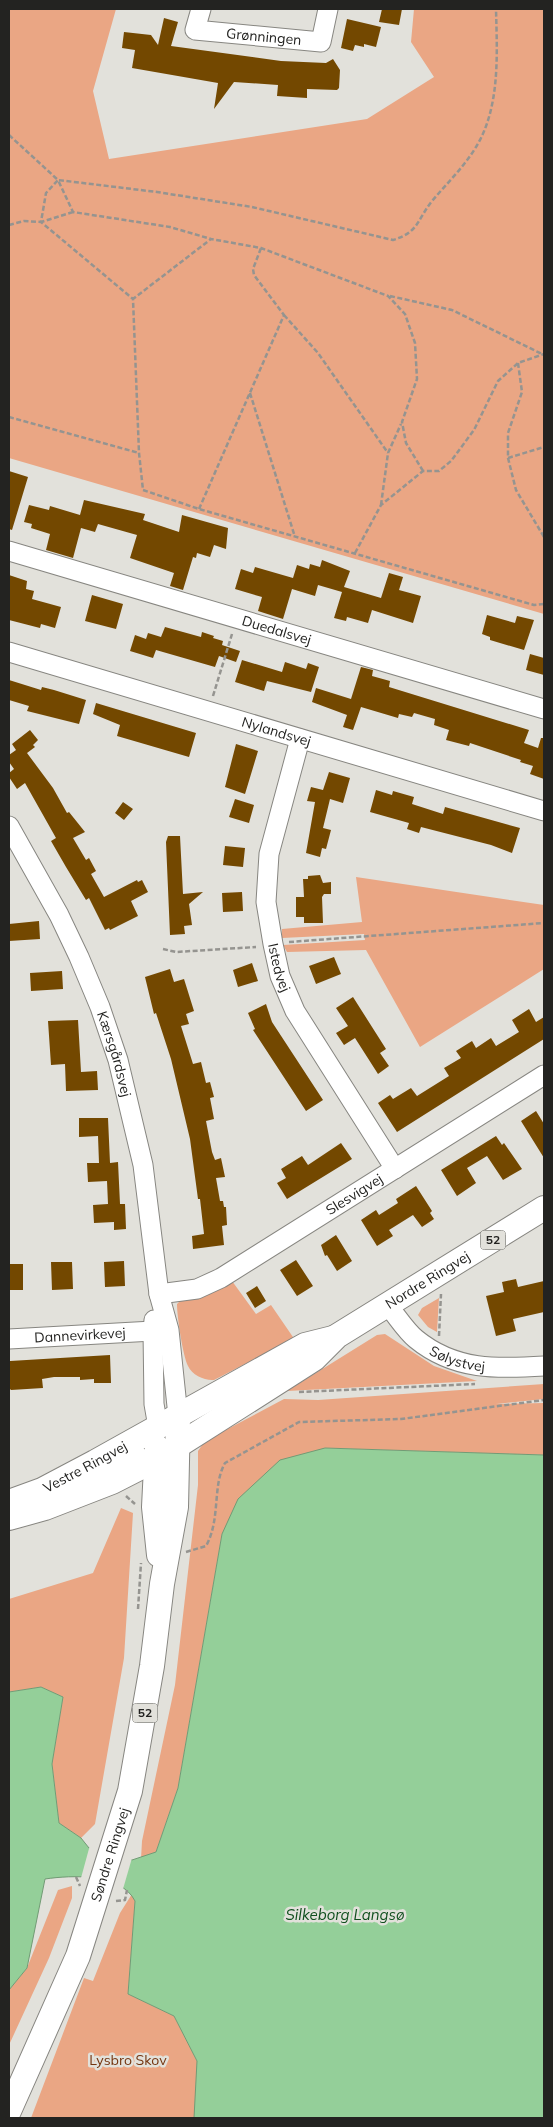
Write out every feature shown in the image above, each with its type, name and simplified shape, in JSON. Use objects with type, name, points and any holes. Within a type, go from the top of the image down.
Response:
[{"type":"main road","name":"Nordre Ringvej","points":[[168,1437],[305,1346],[337,1336],[442,1273],[544,1208]]},
{"type":"main road","name":"Nordre Ringvej","points":[[168,1437],[272,1386],[314,1359],[337,1336]]},
{"type":"main road","name":"Vestre Ringvej","points":[[14,1511],[112,1482],[168,1437]]},
{"type":"main road","name":"Vestre Ringvej","points":[[14,1511],[42,1490],[168,1437]]},
{"type":"main road","name":"Søndre Ringvej","points":[[9,2111],[78,1956],[106,1900],[115,1839],[130,1791],[142,1729],[162,1584],[154,1507],[168,1437]]},
{"type":"street","name":"Grønningen","points":[[201,9],[195,30],[321,42],[328,9]]},
{"type":"street","name":"Duedalsvej","points":[[9,551],[544,709]]},
{"type":"street","name":"Nylandsvej","points":[[9,652],[544,811]]},
{"type":"street","name":"Istedvej","points":[[300,738],[269,854],[266,902],[272,944],[280,976],[295,1011],[395,1169]]},
{"type":"street","name":"Kærsgårdsvej","points":[[10,832],[43,885],[75,949],[100,1007],[118,1060],[143,1165],[159,1294],[169,1330],[168,1437]]},
{"type":"street","name":"Slesvigvej","points":[[159,1294],[197,1289],[221,1278],[544,1076]]},
{"type":"street","name":"Kærsgårdsvej","points":[[159,1294],[153,1331],[154,1404],[168,1437]]},
{"type":"street","name":"Sølystvej","points":[[388,1306],[415,1338],[438,1352],[464,1363],[494,1369],[544,1366]]},
{"type":"street","name":"Dannevirkevej","points":[[9,1339],[153,1331]]},
{"type":"path","points":[[58,180],[157,192],[252,207],[393,240],[407,236],[419,224],[430,203],[465,163],[482,137],[493,98],[497,71],[496,9]]},
{"type":"path","points":[[9,135],[58,180],[74,212]]},
{"type":"path","points":[[41,222],[46,193],[58,180]]},
{"type":"path","points":[[9,226],[24,221],[41,222],[74,212],[170,227],[211,239],[261,248],[388,296],[452,310],[543,354]]},
{"type":"path","points":[[41,222],[133,300],[139,453],[143,490],[199,509],[354,554],[534,605],[544,604]]},
{"type":"path","points":[[133,300],[211,239]]},
{"type":"path","points":[[261,248],[253,269],[254,275],[284,315],[318,353],[388,453]]},
{"type":"path","points":[[354,554],[381,505],[388,453],[402,422],[417,379],[415,343],[405,314],[388,296]]},
{"type":"path","points":[[199,509],[284,315]]},
{"type":"path","points":[[381,505],[423,472],[438,471],[451,461],[474,430],[498,381],[518,363],[543,354]]},
{"type":"path","points":[[518,363],[522,392],[508,433],[508,458],[516,490],[544,537]]},
{"type":"path","points":[[250,392],[295,537]]},
{"type":"path","points":[[9,417],[139,453]]},
{"type":"path","points":[[402,422],[406,443],[423,472]]},
{"type":"path","points":[[508,458],[544,447]]},
{"type":"path","points":[[208,712],[236,618]]},
{"type":"path","points":[[163,949],[176,952],[544,923]]},
{"type":"path","points":[[438,1352],[442,1273]]},
{"type":"path","points":[[272,1386],[286,1393],[477,1384]]},
{"type":"path","points":[[184,1553],[206,1546],[211,1536],[217,1510],[220,1470],[224,1463],[299,1422],[401,1419],[544,1400]]},
{"type":"path","points":[[138,1617],[141,1560]]},
{"type":"path","points":[[76,1877],[78,1885]]},
{"type":"path","points":[[106,1900],[125,1900],[127,1890]]},
{"type":"green space","points":[[9,9],[116,9],[93,91],[109,159],[367,119],[434,77],[411,42],[414,9],[544,9],[544,614],[9,458]]},
{"type":"green space","points":[[356,877],[544,905],[544,969],[420,1047],[366,950],[287,952],[283,945],[365,940],[364,934],[282,938],[282,929],[362,922]]},
{"type":"green space","points":[[232,1281],[256,1314],[271,1305],[295,1340],[279,1351],[262,1355],[214,1380],[207,1380],[196,1375],[188,1366],[184,1354],[177,1304],[182,1299]]},
{"type":"green space","points":[[439,1298],[437,1332],[428,1327],[418,1315],[422,1308]]},
{"type":"green space","points":[[385,1334],[434,1366],[477,1381],[287,1391],[377,1335]]},
{"type":"green space","points":[[544,1384],[544,1399],[496,1404],[544,1403],[544,1455],[325,1448],[222,1534],[178,1788],[156,1852],[141,1859],[142,1841],[175,1685],[198,1485],[198,1451],[205,1441],[284,1399],[318,1400]]},
{"type":"green space","points":[[121,1508],[133,1513],[124,1658],[95,1824],[81,1838],[59,1823],[52,1764],[63,1697],[41,1687],[9,1692],[9,1599],[93,1573]]},
{"type":"green space","points":[[72,1886],[72,1898],[49,1958],[9,2045],[9,1990],[27,1968],[58,1890]]},
{"type":"green space","name":"Lysbro Skov","points":[[132,1894],[135,1901],[128,1994],[174,2016],[197,2061],[202,2118],[31,2118],[84,1978],[93,1981],[120,1913]]},
{"type":"water","name":"Silkeborg Langsø","points":[[325,1448],[544,1455],[544,2118],[194,2118],[197,2061],[174,2016],[128,1994],[135,1901],[119,1885],[95,1878],[68,1877],[45,1879],[27,1968],[9,1990],[9,1692],[41,1687],[63,1697],[52,1764],[59,1823],[81,1838],[89,1848],[132,1860],[156,1852],[178,1788],[222,1534],[238,1499],[280,1460]]},
{"type":"pier","points":[[90,1845],[132,1858],[123,1889],[81,1878]]},
{"type":"building","points":[[382,9],[402,9],[399,25],[379,22]]},
{"type":"building","points":[[164,18],[178,22],[171,46],[281,61],[326,63],[333,59],[340,70],[339,88],[337,90],[307,89],[307,98],[277,96],[278,85],[234,82],[214,109],[218,83],[132,68],[135,50],[122,48],[124,32],[151,35],[158,45]]},
{"type":"building","points":[[347,19],[381,27],[376,47],[364,44],[364,47],[355,45],[353,51],[341,48]]},
{"type":"building","points":[[9,471],[28,477],[12,530],[9,529]]},
{"type":"building","points":[[84,500],[145,514],[143,520],[179,532],[182,515],[228,528],[226,549],[214,545],[210,557],[197,553],[196,558],[193,557],[183,590],[170,586],[174,573],[130,558],[137,535],[98,524],[95,532],[81,528],[73,558],[46,550],[50,534],[31,528],[32,524],[24,522],[29,505],[49,510],[50,506],[80,515]]},
{"type":"building","points":[[322,560],[350,571],[344,587],[381,598],[389,573],[403,577],[399,590],[421,596],[413,623],[372,610],[368,623],[347,617],[346,621],[334,618],[342,592],[318,585],[315,596],[292,589],[283,619],[258,611],[262,597],[235,589],[241,569],[253,573],[255,567],[293,578],[297,565],[309,569],[310,564],[320,567]]},
{"type":"building","points":[[9,575],[27,581],[26,589],[34,591],[32,599],[61,607],[55,628],[41,624],[40,628],[9,620]]},
{"type":"building","points":[[92,595],[123,604],[116,629],[85,621]]},
{"type":"building","points":[[487,615],[515,623],[517,616],[534,620],[524,650],[490,640],[490,637],[482,634]]},
{"type":"building","points":[[165,627],[201,637],[202,632],[214,636],[213,638],[223,641],[222,645],[240,651],[236,662],[219,656],[215,667],[156,650],[153,658],[130,651],[135,635],[146,639],[148,633],[161,637]]},
{"type":"building","points":[[530,654],[544,658],[544,675],[526,670]]},
{"type":"building","points":[[242,660],[282,672],[285,662],[306,669],[308,663],[319,667],[311,692],[267,681],[264,691],[235,682]]},
{"type":"building","points":[[361,667],[373,670],[372,676],[390,681],[389,687],[529,730],[524,743],[538,748],[541,738],[544,738],[544,779],[530,774],[533,766],[520,762],[521,760],[470,743],[469,746],[446,740],[449,730],[434,725],[435,719],[414,713],[412,717],[399,714],[398,718],[361,707],[353,730],[343,727],[347,715],[312,702],[316,688],[351,699]]},
{"type":"building","points":[[9,680],[41,690],[42,687],[54,690],[86,700],[79,724],[27,711],[29,706],[9,700]]},
{"type":"building","points":[[96,703],[196,733],[189,757],[117,736],[120,725],[93,714]]},
{"type":"building","points":[[30,730],[38,740],[33,745],[35,747],[27,753],[53,788],[67,813],[69,812],[85,832],[73,838],[86,860],[89,858],[96,871],[91,874],[104,897],[137,880],[138,882],[142,880],[148,892],[131,901],[138,916],[110,930],[109,928],[105,930],[89,898],[86,900],[66,867],[51,841],[56,838],[25,783],[17,789],[9,777],[9,773],[14,769],[9,762],[9,755],[16,750],[12,744]]},
{"type":"building","points":[[236,744],[258,751],[245,794],[225,787]]},
{"type":"building","points":[[329,772],[350,778],[343,803],[330,799],[323,828],[331,830],[326,849],[322,848],[320,857],[306,853],[315,802],[307,801],[311,787],[323,790]]},
{"type":"building","points":[[376,790],[392,795],[393,791],[414,797],[412,804],[443,814],[445,807],[520,828],[512,853],[491,845],[421,827],[419,833],[407,829],[409,823],[370,812]]},
{"type":"building","points":[[235,799],[254,805],[249,823],[229,817]]},
{"type":"building","points":[[123,802],[133,809],[124,820],[115,813]]},
{"type":"building","points":[[168,836],[180,836],[183,894],[203,892],[189,904],[192,925],[184,926],[185,934],[170,935],[166,842]]},
{"type":"building","points":[[225,846],[245,848],[243,867],[223,865]]},
{"type":"building","points":[[320,875],[323,883],[331,882],[331,894],[324,894],[322,897],[323,923],[304,923],[304,917],[296,917],[296,897],[304,897],[303,879],[308,879],[308,876]]},
{"type":"building","points":[[242,892],[243,911],[223,912],[222,893]]},
{"type":"building","points":[[39,921],[40,939],[9,941],[9,924]]},
{"type":"building","points":[[334,957],[341,974],[316,984],[309,966]]},
{"type":"building","points":[[252,963],[258,981],[238,987],[233,970]]},
{"type":"building","points":[[170,969],[174,982],[184,979],[194,1011],[186,1014],[189,1024],[181,1026],[193,1064],[201,1062],[206,1083],[210,1082],[214,1097],[210,1098],[214,1119],[206,1121],[212,1152],[215,1160],[221,1158],[225,1177],[216,1178],[220,1201],[223,1201],[224,1207],[226,1207],[227,1225],[222,1226],[224,1245],[193,1249],[192,1236],[204,1234],[190,1139],[171,1059],[156,1013],[154,1014],[145,977]]},
{"type":"building","points":[[62,971],[63,989],[31,991],[30,973]]},
{"type":"building","points":[[353,997],[386,1049],[380,1053],[389,1066],[378,1074],[355,1038],[344,1045],[336,1033],[348,1026],[336,1008]]},
{"type":"building","points":[[266,1004],[272,1022],[323,1100],[306,1111],[253,1030],[255,1029],[248,1013]]},
{"type":"building","points":[[529,1009],[536,1022],[544,1017],[544,1039],[397,1132],[378,1103],[390,1095],[393,1099],[411,1088],[417,1096],[449,1076],[444,1068],[461,1058],[456,1051],[472,1041],[476,1048],[491,1038],[496,1046],[519,1032],[512,1020]]},
{"type":"building","points":[[78,1020],[81,1072],[97,1071],[98,1090],[66,1091],[65,1064],[51,1065],[48,1021]]},
{"type":"building","points":[[536,1111],[544,1124],[544,1158],[521,1121]]},
{"type":"building","points":[[79,1118],[108,1118],[110,1163],[118,1162],[120,1204],[125,1204],[126,1229],[114,1230],[114,1222],[94,1223],[93,1205],[108,1204],[107,1181],[88,1182],[87,1163],[99,1163],[98,1136],[79,1137]]},
{"type":"building","points":[[496,1136],[502,1145],[504,1143],[522,1169],[503,1180],[487,1156],[467,1168],[476,1183],[457,1196],[441,1170]]},
{"type":"building","points":[[341,1143],[352,1159],[287,1199],[277,1183],[286,1178],[281,1169],[302,1156],[308,1165]]},
{"type":"building","points":[[416,1186],[432,1211],[430,1213],[434,1219],[422,1227],[413,1215],[389,1230],[393,1236],[377,1246],[361,1220],[376,1210],[379,1215],[398,1203],[396,1199]]},
{"type":"building","points":[[336,1235],[352,1261],[337,1271],[327,1255],[325,1256],[321,1245]]},
{"type":"building","points":[[296,1260],[313,1286],[297,1296],[280,1270]]},
{"type":"building","points":[[124,1261],[125,1286],[105,1287],[104,1262]]},
{"type":"building","points":[[51,1262],[72,1262],[73,1289],[52,1290]]},
{"type":"building","points":[[9,1264],[23,1264],[23,1290],[9,1290]]},
{"type":"building","points":[[516,1279],[518,1287],[544,1281],[544,1312],[513,1319],[516,1331],[496,1336],[486,1296],[504,1292],[502,1282]]},
{"type":"building","points":[[257,1286],[266,1301],[255,1308],[246,1293]]},
{"type":"building","points":[[110,1355],[111,1383],[94,1383],[94,1379],[80,1380],[80,1377],[54,1377],[42,1379],[43,1388],[11,1390],[9,1388],[10,1361]]}]
